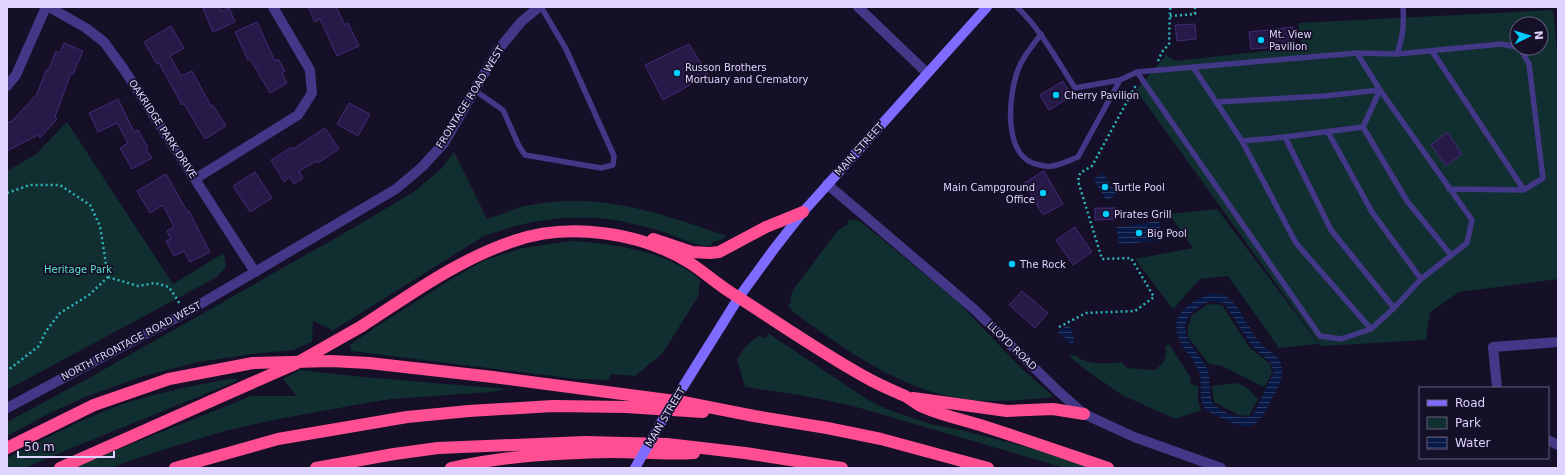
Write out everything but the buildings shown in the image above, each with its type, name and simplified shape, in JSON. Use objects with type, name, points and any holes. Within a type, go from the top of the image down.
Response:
[{"type":"highway","points":[[640,241],[648,239],[659,240],[692,252],[719,252],[766,227],[803,212]]},
{"type":"highway","points":[[60,468],[295,364],[362,326],[454,268],[484,253],[514,240],[542,234],[569,232],[600,232],[640,241],[689,263],[709,278],[868,379],[922,406],[1108,468]]},
{"type":"highway","points":[[7,448],[94,405],[168,380],[253,363],[331,361],[369,363],[683,402],[827,428],[881,440],[988,468]]},
{"type":"highway","points":[[908,398],[1007,411],[1053,409],[1084,414]]},
{"type":"highway","points":[[175,468],[278,439],[407,417],[469,411],[553,406],[626,407],[754,416]]},
{"type":"highway","points":[[316,468],[438,448],[584,442],[667,444],[842,468]]},
{"type":"highway","points":[[451,468],[505,458],[534,455],[613,452],[682,454],[720,451]]},
{"type":"main road","name":"MAIN STREET","points":[[636,468],[666,414],[739,297],[774,249],[827,184],[987,7]]},
{"type":"street","points":[[7,86],[16,75],[46,7]]},
{"type":"street","name":"OAKRIDGE PARK DRIVE","points":[[49,7],[86,28],[104,42],[124,68],[255,272]]},
{"type":"street","points":[[195,179],[298,116],[312,93],[310,70],[273,7]]},
{"type":"street","name":"FRONTAGE ROAD WEST","points":[[255,272],[396,189],[422,167],[444,143],[498,50],[521,22],[540,7]]},
{"type":"street","points":[[858,7],[927,73]]},
{"type":"street","name":"LLOYD ROAD","points":[[827,184],[975,310],[1058,391],[1084,414],[1134,437],[1221,468]]},
{"type":"street","name":"NORTH FRONTAGE ROAD WEST","points":[[7,408],[185,313],[255,272]]},
{"type":"street","points":[[1497,387],[1493,347],[1558,342]]},
{"type":"street","points":[[1549,440],[1558,445]]},
{"type":"lane","points":[[474,90],[503,110],[519,146],[525,155],[601,168],[613,165],[614,156],[566,49],[540,7]]},
{"type":"lane","points":[[1017,7],[1030,19],[1041,34],[1074,88],[1120,80],[1136,72],[1143,71],[1357,53],[1397,54],[1501,44],[1509,46]]},
{"type":"lane","points":[[1397,54],[1403,38],[1403,7]]},
{"type":"lane","points":[[1041,34],[1020,64],[1013,87],[1011,107],[1011,130],[1018,152],[1034,164],[1052,167],[1078,157],[1120,80]]},
{"type":"lane","points":[[1432,51],[1524,190]]},
{"type":"lane","points":[[1136,72],[1320,336],[1341,339],[1371,329],[1394,308],[1421,279],[1467,243],[1472,220],[1380,90],[1357,53]]},
{"type":"lane","points":[[1449,189],[1524,190],[1543,178],[1529,64],[1524,56]]},
{"type":"lane","points":[[1193,67],[1242,141],[1296,243],[1371,329]]},
{"type":"lane","points":[[1216,102],[1324,96],[1380,90]]},
{"type":"lane","points":[[1363,127],[1380,90]]},
{"type":"lane","points":[[1242,141],[1363,127]]},
{"type":"lane","points":[[1363,127],[1408,201],[1451,255]]},
{"type":"lane","points":[[1328,132],[1372,212],[1421,279]]},
{"type":"lane","points":[[1285,137],[1331,230],[1394,308]]},
{"type":"path","points":[[1143,71],[1158,61],[1162,52],[1169,44],[1170,9],[1173,7]]},
{"type":"path","points":[[1170,16],[1196,14],[1195,7]]},
{"type":"path","points":[[1059,328],[1086,313],[1135,312],[1154,297],[1131,258],[1102,259],[1078,181],[1080,173],[1092,166],[1140,77]]},
{"type":"path","points":[[7,193],[30,185],[60,185],[90,205],[100,226],[108,277]]},
{"type":"path","points":[[108,277],[138,286],[155,283],[169,287],[185,313]]},
{"type":"path","points":[[7,371],[39,346],[46,331],[60,314],[89,295],[108,277]]},
{"type":"green space","points":[[1553,10],[1558,60],[1558,279],[1459,292],[1430,312],[1426,340],[1321,346],[1136,90],[1166,55],[1175,61],[1301,47],[1298,23]]},
{"type":"green space","name":"Heritage Park","points":[[67,122],[173,284],[224,253],[226,267],[217,277],[7,390],[7,171],[35,155]]},
{"type":"green space","points":[[454,152],[487,219],[520,207],[552,202],[603,202],[652,212],[727,236],[718,241],[711,242],[712,245],[704,246],[664,232],[618,221],[598,218],[560,218],[503,230],[484,236],[332,331],[313,321],[312,342],[293,350],[251,354],[198,362],[144,376],[85,397],[48,414],[7,436],[7,422],[87,379],[355,227],[415,191],[441,169]]},
{"type":"green space","points":[[1217,209],[1319,344],[1279,348],[1228,276],[1200,279],[1173,309],[1135,259],[1193,248],[1169,214]]},
{"type":"green space","points":[[849,219],[860,221],[958,302],[1021,368],[1054,397],[985,401],[963,399],[939,394],[894,377],[873,366],[832,340],[793,312],[788,305],[791,302],[793,290],[838,230],[847,225]]},
{"type":"green space","points":[[571,241],[622,247],[658,256],[689,271],[701,281],[699,284],[699,294],[696,300],[662,354],[635,376],[611,374],[609,380],[577,379],[351,351],[350,345],[379,325],[485,260],[523,248]]},
{"type":"green space","points":[[1216,304],[1223,306],[1249,347],[1270,364],[1272,373],[1264,387],[1222,366],[1209,364],[1188,337],[1188,327],[1192,315],[1207,305]]},
{"type":"green space","points":[[768,333],[868,400],[889,410],[931,424],[1027,447],[1097,468],[1065,468],[853,406],[800,395],[745,387],[737,359],[746,346],[758,336],[766,338]]},
{"type":"green space","points":[[1169,344],[1191,378],[1190,384],[1198,386],[1198,400],[1201,410],[1175,419],[1122,395],[1083,368],[1069,356],[1076,355],[1084,361],[1090,362],[1122,362],[1127,368],[1155,370],[1161,365],[1166,357],[1165,346]]},
{"type":"green space","points":[[300,370],[506,389],[492,392],[391,399],[355,405],[225,431],[109,468],[72,468],[251,396],[297,396],[283,379]]},
{"type":"green space","points":[[236,378],[237,381],[25,468],[7,468],[7,458],[73,425],[112,408],[164,392]]},
{"type":"green space","points":[[1237,383],[1246,387],[1258,399],[1249,416],[1239,415],[1214,402],[1212,386]]},
{"type":"water","name":"Turtle Pool","points":[[1103,173],[1117,194],[1107,201],[1093,179]]},
{"type":"water","name":"Big Pool","points":[[1159,221],[1162,240],[1119,245],[1117,227]]},
{"type":"water","points":[[1211,294],[1217,294],[1231,300],[1260,343],[1280,361],[1282,375],[1275,393],[1259,421],[1249,426],[1237,425],[1211,413],[1204,408],[1201,397],[1201,380],[1199,372],[1193,360],[1181,343],[1176,324],[1183,311],[1189,305]],"holes":[[[1212,301],[1224,303],[1252,346],[1272,364],[1273,374],[1253,415],[1248,417],[1238,417],[1232,415],[1213,404],[1211,400],[1208,371],[1205,364],[1187,338],[1186,324],[1191,313]]]},
{"type":"water","points":[[1068,325],[1072,331],[1075,341],[1071,344],[1057,332]]},
{"type":"place","name":"Mt. View Pavilion","points":[[1261,40]]},
{"type":"place","name":"Russon Brothers Mortuary and Crematory","points":[[677,73]]},
{"type":"place","name":"Cherry Pavilion","points":[[1056,95]]},
{"type":"place","name":"Turtle Pool","points":[[1105,187]]},
{"type":"place","name":"Main Campground Office","points":[[1043,193]]},
{"type":"place","name":"Pirates Grill","points":[[1106,214]]},
{"type":"place","name":"Big Pool","points":[[1139,233]]},
{"type":"place","name":"The Rock","points":[[1012,264]]}]
